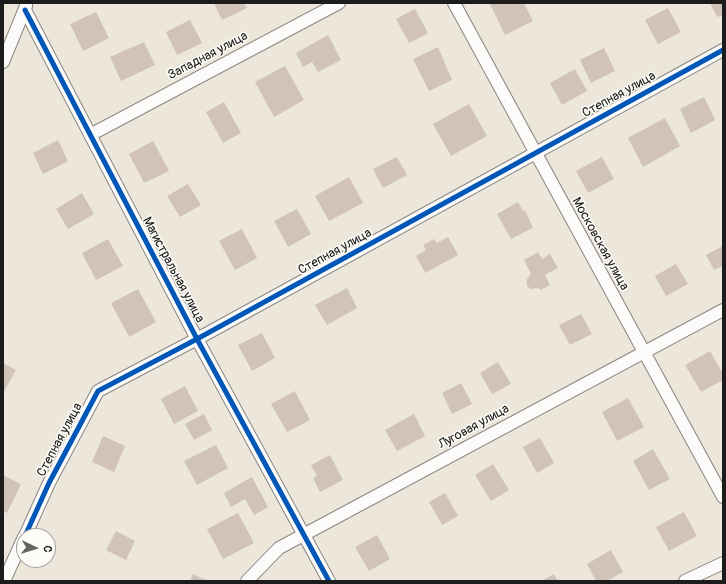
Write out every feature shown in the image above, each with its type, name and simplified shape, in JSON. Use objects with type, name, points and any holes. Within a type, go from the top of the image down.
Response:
[{"type":"street","name":"Западная улица","points":[[90,134],[338,3]]},
{"type":"street","name":"Московская улица","points":[[454,3],[723,497]]},
{"type":"street","name":"Магистральная улица","points":[[26,6],[90,134],[197,339],[329,581]]},
{"type":"street","points":[[3,62],[26,6]]},
{"type":"street","name":"Степная улица","points":[[28,528],[49,483],[98,391],[197,339],[723,50]]},
{"type":"street","name":"Луговая улица","points":[[247,581],[279,548],[304,536],[643,351],[723,310]]},
{"type":"street","name":"Степная улица","points":[[4,581],[16,555]]},
{"type":"street","points":[[685,581],[723,563]]},
{"type":"building","points":[[214,3],[244,3],[247,8],[222,20]]},
{"type":"building","points":[[524,3],[533,21],[505,35],[490,4]]},
{"type":"building","points":[[710,3],[723,3],[723,15],[717,17]]},
{"type":"building","points":[[668,8],[681,32],[658,44],[645,20]]},
{"type":"building","points":[[415,9],[428,33],[409,43],[396,19]]},
{"type":"building","points":[[96,12],[109,38],[83,51],[70,24]]},
{"type":"building","points":[[190,20],[202,43],[177,55],[166,32]]},
{"type":"building","points":[[328,35],[341,60],[318,72],[312,62],[303,67],[296,53]]},
{"type":"building","points":[[144,42],[155,65],[121,81],[110,57]]},
{"type":"building","points":[[438,47],[452,80],[429,91],[413,59]]},
{"type":"building","points":[[604,48],[615,71],[591,83],[580,60]]},
{"type":"building","points":[[285,66],[304,100],[274,117],[255,82]]},
{"type":"building","points":[[575,69],[587,91],[562,105],[550,83]]},
{"type":"building","points":[[704,97],[715,120],[691,133],[680,109]]},
{"type":"building","points":[[224,102],[241,133],[223,143],[206,112]]},
{"type":"building","points":[[469,104],[487,136],[451,156],[433,124]]},
{"type":"building","points":[[665,118],[680,146],[643,167],[628,138]]},
{"type":"building","points":[[58,140],[68,161],[43,174],[33,153]]},
{"type":"building","points":[[153,141],[169,171],[144,183],[129,154]]},
{"type":"building","points":[[397,157],[407,175],[383,188],[373,169]]},
{"type":"building","points":[[602,157],[614,179],[588,193],[576,171]]},
{"type":"building","points":[[349,177],[363,203],[329,221],[315,196]]},
{"type":"building","points":[[188,184],[201,205],[180,217],[167,196]]},
{"type":"building","points":[[82,193],[94,214],[68,229],[56,209]]},
{"type":"building","points":[[518,202],[523,211],[525,210],[533,228],[511,239],[497,214]]},
{"type":"building","points":[[297,209],[311,234],[288,247],[274,221]]},
{"type":"building","points":[[242,229],[257,258],[235,270],[219,241]]},
{"type":"building","points":[[448,237],[458,255],[425,273],[416,256],[426,250],[423,245],[434,239],[437,243]]},
{"type":"building","points":[[108,239],[123,266],[96,280],[82,253]]},
{"type":"building","points":[[723,246],[723,266],[714,270],[706,255]]},
{"type":"building","points":[[538,252],[542,259],[550,254],[558,268],[545,275],[550,285],[540,290],[539,288],[531,289],[527,286],[527,279],[531,274],[524,260]]},
{"type":"building","points":[[676,264],[688,284],[666,296],[655,276]]},
{"type":"building","points":[[347,288],[357,308],[327,325],[315,305]]},
{"type":"building","points":[[138,289],[156,322],[129,337],[111,303]]},
{"type":"building","points":[[581,314],[592,334],[570,345],[559,325]]},
{"type":"building","points":[[262,333],[275,358],[252,371],[238,345]]},
{"type":"building","points":[[710,351],[723,374],[723,380],[701,392],[685,365]]},
{"type":"building","points":[[498,362],[511,384],[492,394],[480,373]]},
{"type":"building","points":[[3,363],[16,370],[3,393]]},
{"type":"building","points":[[461,383],[472,404],[452,414],[442,393]]},
{"type":"building","points":[[185,386],[198,411],[174,424],[161,399]]},
{"type":"building","points":[[295,391],[310,420],[287,432],[271,404]]},
{"type":"building","points":[[628,398],[644,427],[617,441],[602,412]]},
{"type":"building","points":[[204,414],[212,430],[194,440],[185,424]]},
{"type":"building","points":[[414,414],[425,436],[397,451],[385,430]]},
{"type":"building","points":[[103,436],[125,446],[114,472],[92,462]]},
{"type":"building","points":[[540,438],[554,463],[537,473],[523,447]]},
{"type":"building","points":[[216,445],[228,468],[197,485],[184,461]]},
{"type":"building","points":[[653,449],[670,479],[649,490],[633,461]]},
{"type":"building","points":[[330,455],[343,480],[320,492],[313,478],[317,476],[311,465]]},
{"type":"building","points":[[493,464],[509,490],[491,501],[475,475]]},
{"type":"building","points":[[3,475],[21,484],[7,513],[3,511]]},
{"type":"building","points":[[252,477],[268,507],[254,515],[245,499],[231,507],[224,493]]},
{"type":"building","points":[[445,493],[458,516],[442,525],[429,502]]},
{"type":"building","points":[[684,512],[697,536],[669,551],[656,527]]},
{"type":"building","points":[[238,513],[254,543],[223,559],[207,529]]},
{"type":"building","points":[[116,531],[135,541],[126,560],[106,550]]},
{"type":"building","points":[[377,535],[390,559],[369,571],[355,547]]},
{"type":"building","points":[[611,550],[623,572],[607,581],[596,581],[587,564]]},
{"type":"building","points":[[193,574],[208,581],[190,581]]},
{"type":"building","points":[[554,574],[558,581],[542,581]]},
{"type":"cycle path","points":[[25,10],[197,339],[329,581]]},
{"type":"cycle path","points":[[29,528],[49,483],[98,391],[197,339],[723,50]]}]
